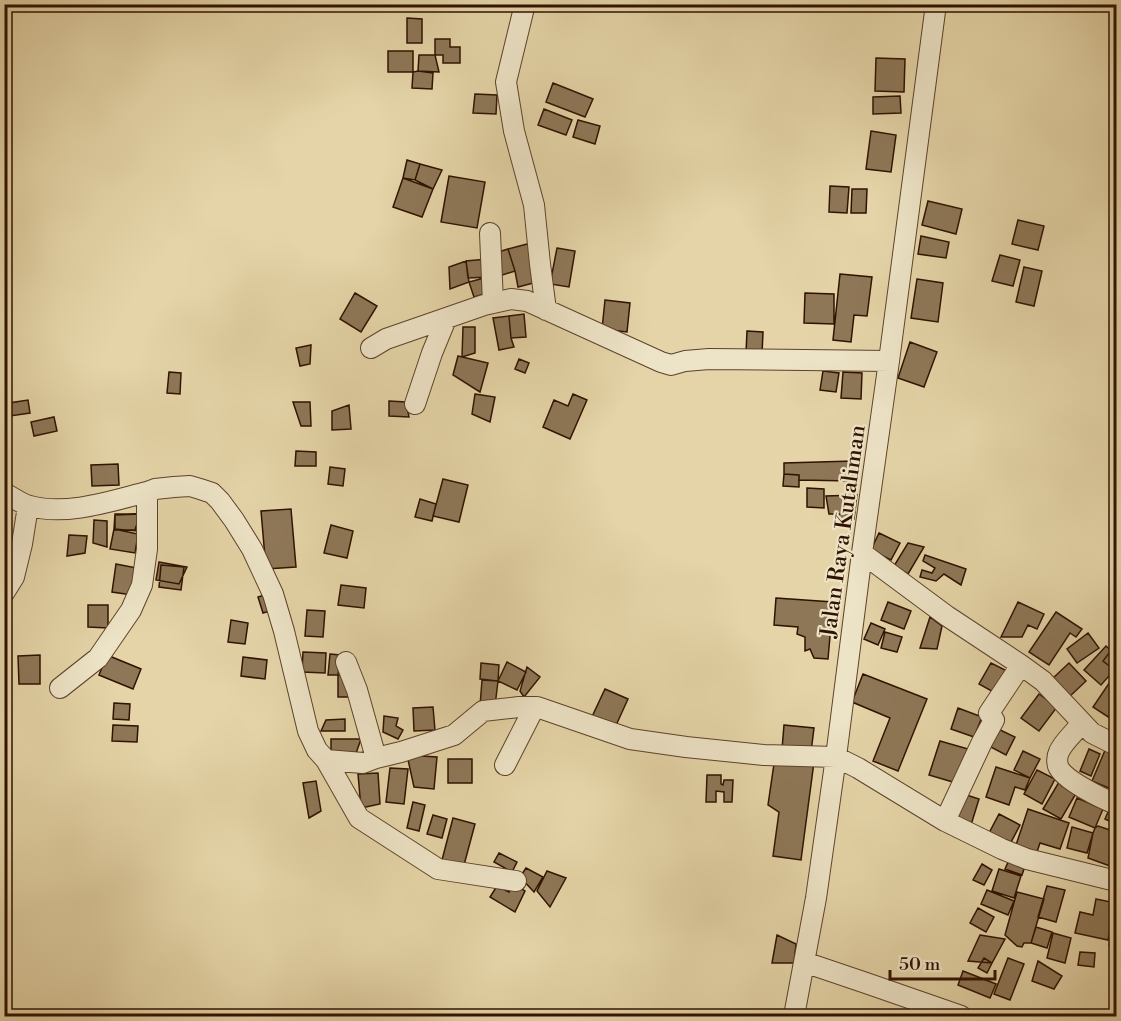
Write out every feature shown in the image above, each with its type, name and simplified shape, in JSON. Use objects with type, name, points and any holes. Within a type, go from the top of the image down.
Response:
[{"type":"street","points":[[523,4],[506,82],[514,131],[534,205],[546,310]]},
{"type":"street","name":"Jalan Raya Kutaliman","points":[[794,1017],[816,898],[836,757],[936,4]]},
{"type":"street","points":[[490,233],[493,303]]},
{"type":"street","points":[[371,348],[386,339],[493,303],[512,299],[527,301],[661,363],[671,365],[709,359],[889,361]]},
{"type":"street","points":[[415,404],[446,319]]},
{"type":"street","points":[[4,493],[28,506],[61,510],[155,489],[190,486],[212,493],[234,520],[252,549],[273,594],[308,731],[317,750],[326,760],[359,818],[438,869],[516,881]]},
{"type":"street","points":[[60,688],[98,658],[131,610],[142,585],[147,549],[147,492]]},
{"type":"street","points":[[4,593],[14,577],[28,506]]},
{"type":"street","points":[[862,553],[947,616],[1022,664],[1043,681],[1092,733],[1116,744]]},
{"type":"street","points":[[346,662],[357,690],[376,758]]},
{"type":"street","points":[[945,821],[994,720],[989,713],[1022,664]]},
{"type":"street","points":[[326,760],[363,763],[454,735],[483,711],[537,707],[630,739],[764,755],[836,757],[945,821],[1002,849],[1027,859],[1116,881]]},
{"type":"street","points":[[504,765],[537,707]]},
{"type":"street","points":[[1082,723],[1060,749],[1057,765],[1062,773],[1079,786],[1116,804]]},
{"type":"street","points":[[804,962],[961,1017]]},
{"type":"building","points":[[407,18],[422,19],[422,43],[407,43]]},
{"type":"building","points":[[435,39],[450,39],[450,47],[460,47],[460,63],[443,63],[443,55],[435,55]]},
{"type":"building","points":[[388,51],[413,51],[413,72],[388,72]]},
{"type":"building","points":[[419,55],[435,55],[439,72],[418,71]]},
{"type":"building","points":[[876,58],[905,59],[904,92],[875,91]]},
{"type":"building","points":[[413,72],[433,73],[432,89],[412,88]]},
{"type":"building","points":[[553,83],[593,99],[585,117],[546,102]]},
{"type":"building","points":[[475,94],[497,95],[496,114],[473,113]]},
{"type":"building","points":[[900,96],[901,113],[873,114],[873,97]]},
{"type":"building","points":[[544,109],[572,120],[566,135],[538,125]]},
{"type":"building","points":[[578,120],[600,126],[595,144],[573,137]]},
{"type":"building","points":[[871,131],[896,135],[891,172],[866,169]]},
{"type":"building","points":[[407,160],[420,164],[415,180],[403,178]]},
{"type":"building","points":[[420,164],[442,170],[433,189],[415,180]]},
{"type":"building","points":[[449,176],[485,182],[477,228],[441,222]]},
{"type":"building","points":[[403,178],[433,189],[422,217],[393,207]]},
{"type":"building","points":[[830,186],[849,187],[847,213],[829,212]]},
{"type":"building","points":[[852,189],[867,189],[866,213],[851,213]]},
{"type":"building","points":[[928,201],[962,209],[956,234],[922,225]]},
{"type":"building","points":[[1018,220],[1044,226],[1038,250],[1012,244]]},
{"type":"building","points":[[921,236],[949,242],[946,258],[918,254]]},
{"type":"building","points":[[531,243],[541,281],[518,287],[508,249]]},
{"type":"building","points":[[557,248],[575,251],[569,287],[550,284]]},
{"type":"building","points":[[508,249],[515,271],[499,276],[492,254]]},
{"type":"building","points":[[1000,255],[1020,260],[1013,286],[992,281]]},
{"type":"building","points":[[487,259],[488,277],[468,278],[466,261]]},
{"type":"building","points":[[466,261],[469,282],[450,289],[449,267]]},
{"type":"building","points":[[1024,267],[1042,271],[1034,306],[1016,302]]},
{"type":"building","points":[[840,274],[872,277],[867,316],[854,315],[851,342],[833,340]]},
{"type":"building","points":[[488,277],[492,292],[474,297],[469,282]]},
{"type":"building","points":[[917,279],[943,283],[938,322],[911,318]]},
{"type":"building","points":[[355,293],[377,306],[361,332],[340,319]]},
{"type":"building","points":[[805,293],[834,294],[834,324],[804,323]]},
{"type":"building","points":[[605,300],[630,303],[627,332],[602,329]]},
{"type":"building","points":[[524,314],[526,337],[511,338],[509,316]]},
{"type":"building","points":[[509,316],[514,347],[499,350],[493,318]]},
{"type":"building","points":[[463,327],[475,327],[475,353],[462,357]]},
{"type":"building","points":[[747,331],[763,332],[762,354],[746,353]]},
{"type":"building","points":[[910,342],[937,352],[924,387],[898,378]]},
{"type":"building","points":[[311,345],[310,364],[300,366],[296,348]]},
{"type":"building","points":[[458,356],[488,363],[480,392],[453,375]]},
{"type":"building","points":[[519,359],[529,363],[525,373],[515,369]]},
{"type":"building","points":[[823,371],[839,373],[836,392],[820,390]]},
{"type":"building","points":[[169,372],[181,373],[180,394],[167,393]]},
{"type":"building","points":[[843,372],[862,373],[861,399],[841,398]]},
{"type":"building","points":[[475,394],[495,397],[490,422],[472,414]]},
{"type":"building","points":[[573,394],[587,400],[570,439],[543,427],[554,400],[568,406]]},
{"type":"building","points":[[28,400],[30,413],[10,416],[9,403]]},
{"type":"building","points":[[389,401],[406,402],[409,417],[389,416]]},
{"type":"building","points":[[293,402],[310,402],[311,426],[301,426]]},
{"type":"building","points":[[349,405],[351,429],[332,430],[332,411]]},
{"type":"building","points":[[54,417],[57,431],[34,436],[31,422]]},
{"type":"building","points":[[296,451],[316,452],[316,466],[295,466]]},
{"type":"building","points":[[853,461],[852,481],[799,480],[799,475],[784,474],[784,463]]},
{"type":"building","points":[[118,464],[119,485],[92,486],[91,465]]},
{"type":"building","points":[[330,467],[345,469],[343,486],[328,484]]},
{"type":"building","points":[[784,474],[799,475],[799,487],[783,486]]},
{"type":"building","points":[[443,479],[468,485],[459,522],[433,516]]},
{"type":"building","points":[[807,488],[824,489],[824,508],[807,507]]},
{"type":"building","points":[[857,495],[854,519],[839,520],[839,514],[829,514],[826,496]]},
{"type":"building","points":[[420,499],[436,504],[432,521],[415,517]]},
{"type":"building","points":[[291,509],[296,567],[266,569],[261,511]]},
{"type":"building","points":[[115,514],[137,514],[137,531],[114,529]]},
{"type":"building","points":[[140,514],[135,530],[115,530],[115,515]]},
{"type":"building","points":[[94,520],[107,521],[107,547],[93,543]]},
{"type":"building","points":[[331,525],[353,531],[347,558],[324,553]]},
{"type":"building","points":[[114,529],[138,534],[135,553],[110,549]]},
{"type":"building","points":[[879,533],[900,543],[891,560],[871,550]]},
{"type":"building","points":[[69,535],[87,536],[85,553],[67,556]]},
{"type":"building","points":[[908,543],[924,547],[908,574],[894,566]]},
{"type":"building","points":[[925,555],[966,569],[961,585],[944,574],[936,581],[920,577],[922,570],[932,573],[935,568],[923,561]]},
{"type":"building","points":[[159,562],[187,567],[179,584],[156,580]]},
{"type":"building","points":[[116,564],[137,568],[132,595],[112,592]]},
{"type":"building","points":[[161,565],[184,567],[181,590],[159,587]]},
{"type":"building","points":[[341,585],[366,588],[364,608],[338,605]]},
{"type":"building","points":[[268,594],[273,610],[263,613],[258,597]]},
{"type":"building","points":[[776,598],[833,602],[828,659],[814,658],[810,649],[805,651],[805,637],[797,634],[798,627],[774,625]]},
{"type":"building","points":[[888,602],[911,611],[904,629],[881,620]]},
{"type":"building","points":[[1018,602],[1044,614],[1037,629],[1028,625],[1022,637],[1001,637]]},
{"type":"building","points":[[88,605],[108,605],[108,628],[88,627]]},
{"type":"building","points":[[307,610],[325,611],[323,637],[305,636]]},
{"type":"building","points":[[1056,612],[1082,629],[1076,637],[1070,633],[1049,665],[1029,652]]},
{"type":"building","points":[[930,617],[942,626],[937,649],[920,648]]},
{"type":"building","points":[[231,620],[248,623],[245,644],[228,642]]},
{"type":"building","points":[[871,623],[885,629],[878,645],[864,639]]},
{"type":"building","points":[[885,632],[902,637],[897,652],[881,648]]},
{"type":"building","points":[[1088,633],[1099,648],[1077,663],[1067,649]]},
{"type":"building","points":[[1106,646],[1116,655],[1116,668],[1101,685],[1084,670]]},
{"type":"building","points":[[1112,649],[1116,652],[1116,671],[1103,661]]},
{"type":"building","points":[[4,650],[10,650],[9,676],[4,675]]},
{"type":"building","points":[[303,652],[326,653],[325,673],[302,672]]},
{"type":"building","points":[[330,654],[340,655],[338,675],[328,675]]},
{"type":"building","points":[[40,655],[40,684],[19,684],[18,656]]},
{"type":"building","points":[[107,655],[141,669],[133,689],[99,675]]},
{"type":"building","points":[[243,657],[267,660],[265,679],[241,676]]},
{"type":"building","points":[[507,662],[526,672],[517,690],[498,681]]},
{"type":"building","points":[[481,663],[499,665],[498,681],[480,679]]},
{"type":"building","points":[[991,663],[1009,672],[997,694],[979,684]]},
{"type":"building","points":[[1069,663],[1086,681],[1068,698],[1051,680]]},
{"type":"building","points":[[527,667],[540,677],[524,697],[520,691]]},
{"type":"building","points":[[1116,673],[1116,722],[1093,707]]},
{"type":"building","points":[[863,674],[927,699],[898,771],[873,761],[890,718],[852,702]]},
{"type":"building","points":[[338,675],[360,677],[364,697],[338,697]]},
{"type":"building","points":[[482,680],[498,681],[495,706],[480,706]]},
{"type":"building","points":[[605,689],[628,699],[613,732],[590,721]]},
{"type":"building","points":[[1039,694],[1057,707],[1039,731],[1021,718]]},
{"type":"building","points":[[114,703],[130,704],[129,720],[113,719]]},
{"type":"building","points":[[433,707],[435,730],[414,731],[413,708]]},
{"type":"building","points":[[958,708],[982,717],[974,737],[951,729]]},
{"type":"building","points":[[384,716],[398,718],[396,726],[403,730],[398,739],[383,732]]},
{"type":"building","points":[[345,719],[345,731],[321,731],[326,720]]},
{"type":"building","points":[[113,725],[138,726],[137,742],[112,741]]},
{"type":"building","points":[[784,725],[814,728],[811,752],[782,749]]},
{"type":"building","points":[[994,727],[1015,737],[1006,755],[985,744]]},
{"type":"building","points":[[331,739],[361,739],[353,762],[331,757]]},
{"type":"building","points":[[940,741],[968,749],[953,782],[929,775]]},
{"type":"building","points":[[1106,748],[1116,753],[1116,791],[1092,781]]},
{"type":"building","points":[[1089,749],[1100,754],[1091,776],[1080,771]]},
{"type":"building","points":[[1023,751],[1040,759],[1030,778],[1014,770]]},
{"type":"building","points":[[407,755],[437,757],[434,789],[414,787]]},
{"type":"building","points":[[775,757],[814,762],[801,860],[773,856],[779,812],[768,805]]},
{"type":"building","points":[[448,759],[472,759],[472,783],[448,783]]},
{"type":"building","points":[[996,767],[1030,778],[1025,790],[1015,787],[1009,805],[986,797]]},
{"type":"building","points":[[390,768],[408,769],[404,804],[386,802]]},
{"type":"building","points":[[1037,770],[1055,779],[1042,804],[1024,794]]},
{"type":"building","points":[[378,773],[380,804],[361,808],[358,774]]},
{"type":"building","points":[[707,775],[721,775],[723,785],[724,780],[733,780],[732,802],[724,802],[724,792],[716,791],[716,802],[706,802]]},
{"type":"building","points":[[316,781],[321,811],[309,818],[303,783]]},
{"type":"building","points":[[1059,782],[1062,786],[1065,783],[1078,790],[1061,819],[1043,809]]},
{"type":"building","points":[[960,793],[979,799],[971,825],[952,819]]},
{"type":"building","points":[[1077,798],[1103,809],[1095,828],[1069,817]]},
{"type":"building","points":[[413,802],[425,805],[419,831],[407,828]]},
{"type":"building","points":[[1111,805],[1116,808],[1116,824],[1105,819]]},
{"type":"building","points":[[1028,809],[1069,823],[1060,849],[1040,843],[1037,852],[1016,845]]},
{"type":"building","points":[[999,814],[1020,825],[1009,846],[988,835]]},
{"type":"building","points":[[433,815],[447,819],[442,838],[427,834]]},
{"type":"building","points":[[453,818],[475,824],[464,865],[442,860]]},
{"type":"building","points":[[1098,826],[1116,832],[1116,847],[1110,866],[1088,858],[1093,833]]},
{"type":"building","points":[[1072,827],[1093,833],[1087,853],[1067,848]]},
{"type":"building","points":[[499,853],[517,862],[512,872],[494,862]]},
{"type":"building","points":[[1009,860],[1025,866],[1022,875],[1005,869]]},
{"type":"building","points":[[982,864],[992,870],[984,885],[973,880]]},
{"type":"building","points":[[526,868],[543,877],[534,892],[520,877]]},
{"type":"building","points":[[999,869],[1021,876],[1014,898],[992,891]]},
{"type":"building","points":[[547,871],[566,878],[550,907],[537,891]]},
{"type":"building","points":[[514,884],[525,891],[515,912],[490,897],[497,886],[509,892]]},
{"type":"building","points":[[1047,886],[1065,890],[1056,922],[1038,917]]},
{"type":"building","points":[[987,890],[1014,901],[1008,915],[981,904]]},
{"type":"building","points":[[1017,892],[1044,899],[1031,943],[1024,943],[1022,947],[1017,946],[1005,935]]},
{"type":"building","points":[[1096,899],[1116,903],[1108,940],[1075,933],[1080,912],[1093,915]]},
{"type":"building","points":[[978,908],[994,917],[986,932],[970,923]]},
{"type":"building","points":[[1116,926],[1116,946],[1109,945]]},
{"type":"building","points":[[1036,927],[1052,932],[1047,948],[1031,943]]},
{"type":"building","points":[[1053,933],[1071,938],[1065,963],[1047,958]]},
{"type":"building","points":[[777,935],[796,944],[794,963],[772,963]]},
{"type":"building","points":[[980,935],[1005,939],[992,963],[968,961]]},
{"type":"building","points":[[1116,951],[1116,974],[1112,973]]},
{"type":"building","points":[[1080,952],[1095,953],[1094,967],[1078,965]]},
{"type":"building","points":[[984,958],[992,963],[987,973],[978,968]]},
{"type":"building","points":[[1008,958],[1024,964],[1010,1000],[994,994]]},
{"type":"building","points":[[1038,961],[1062,976],[1054,989],[1032,981]]},
{"type":"building","points":[[963,971],[996,984],[990,998],[958,985]]}]
